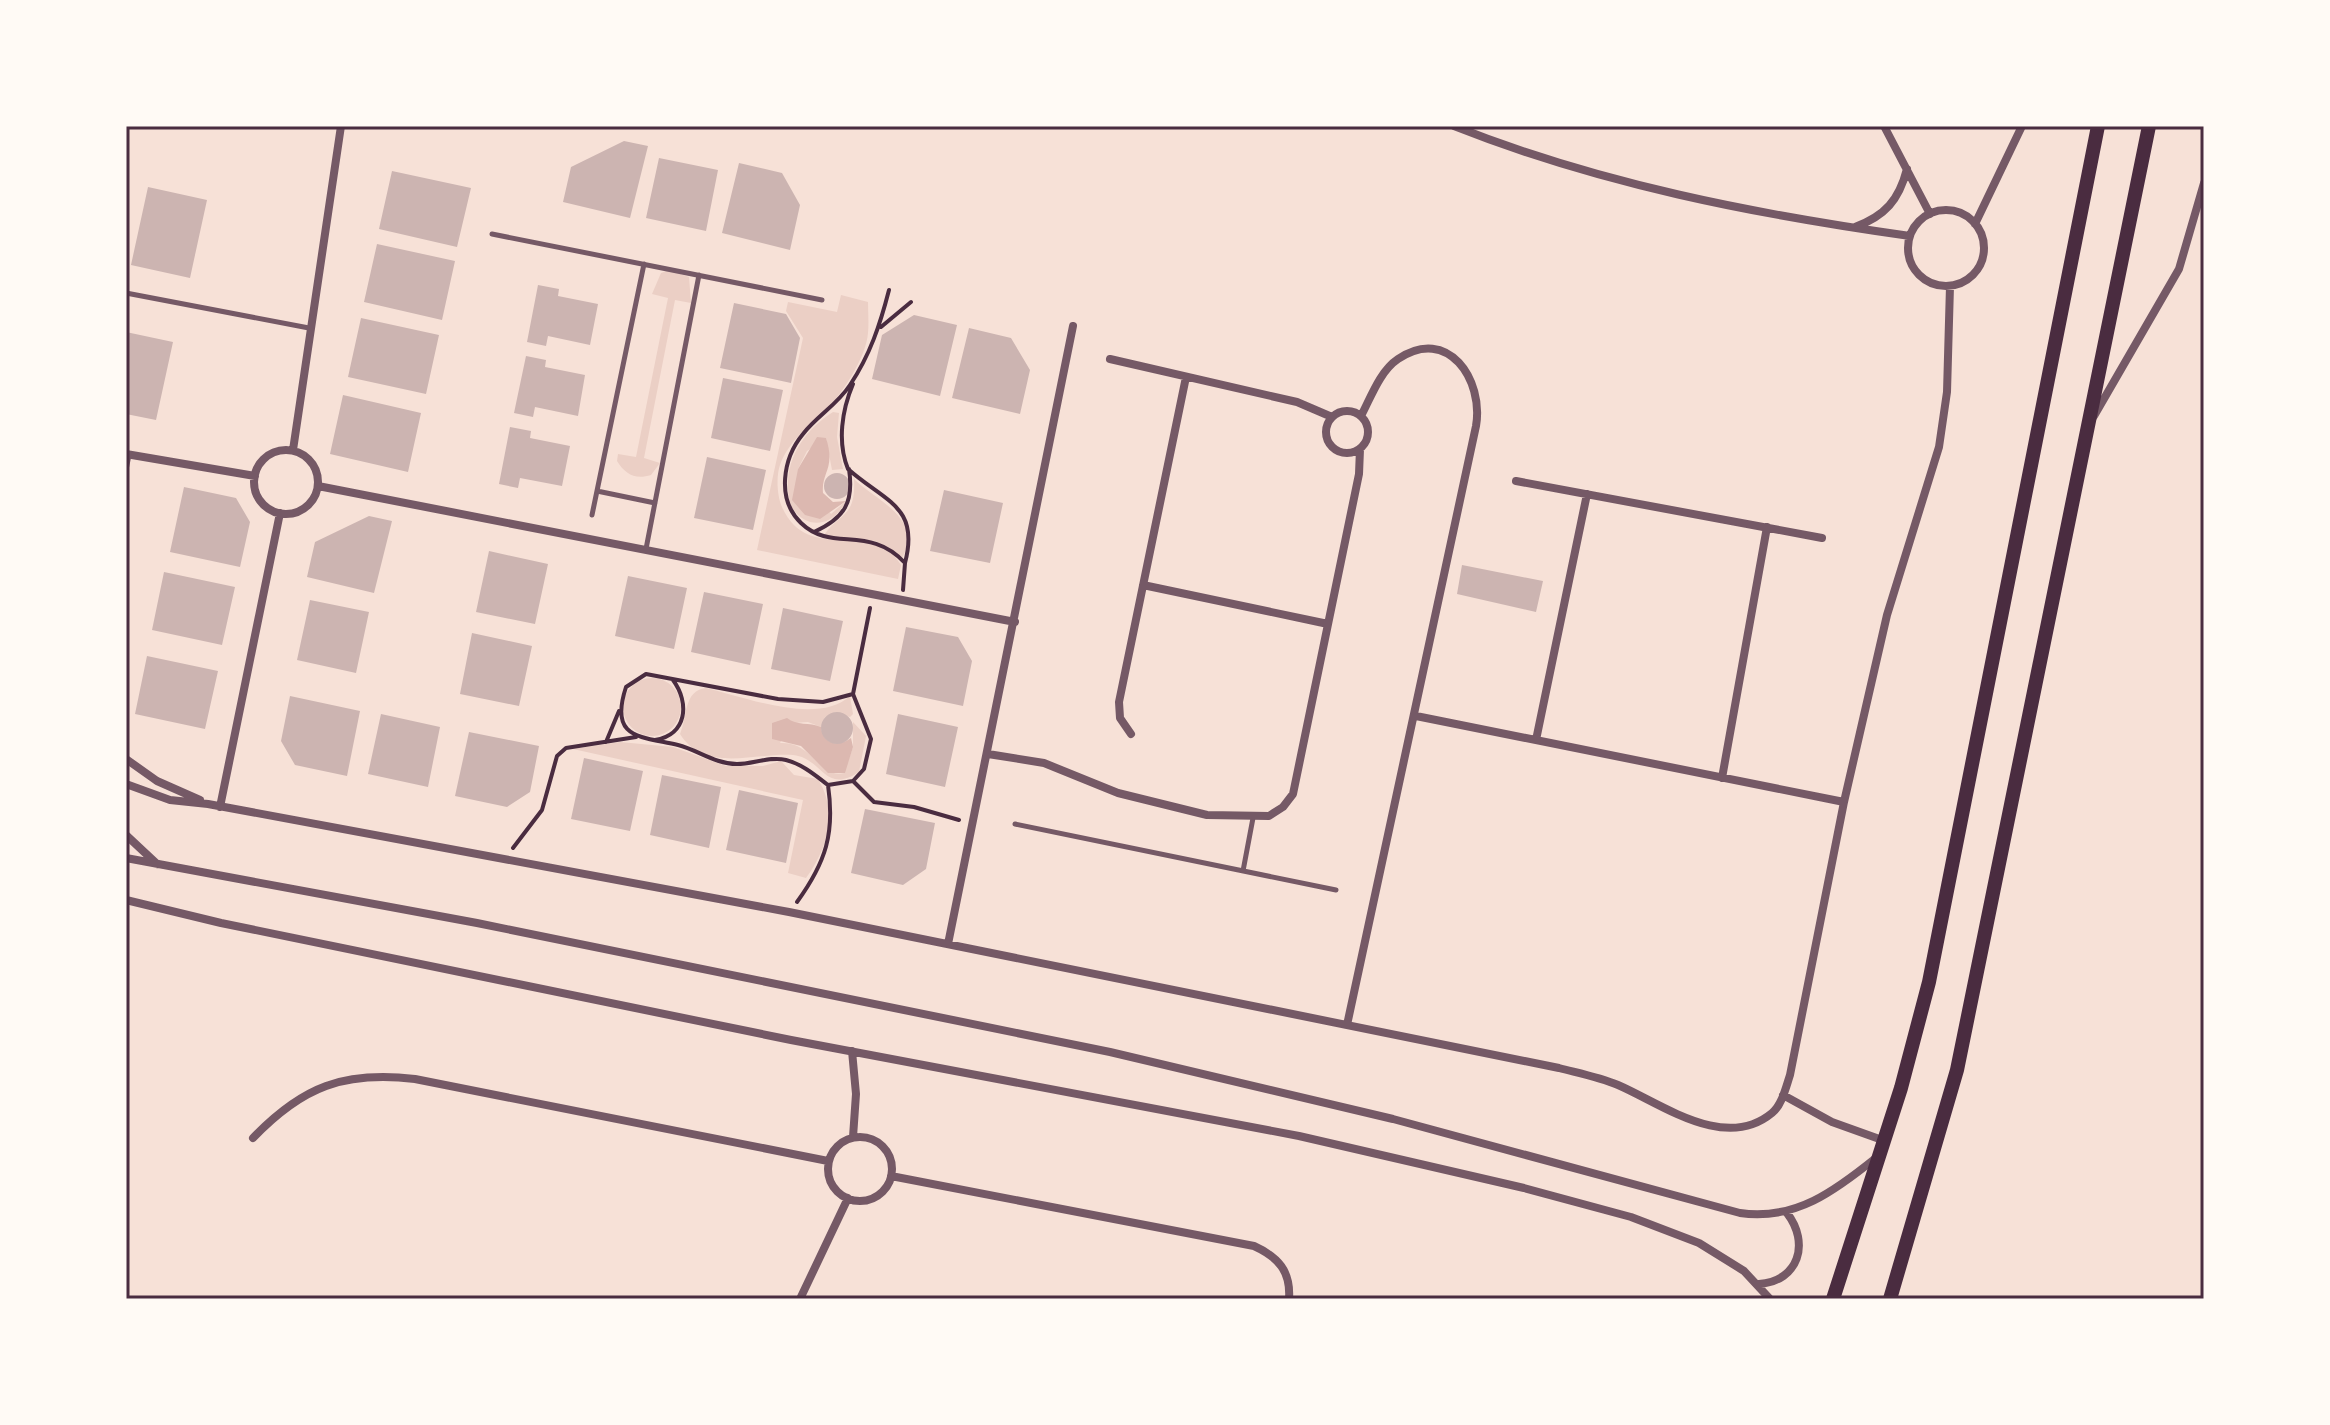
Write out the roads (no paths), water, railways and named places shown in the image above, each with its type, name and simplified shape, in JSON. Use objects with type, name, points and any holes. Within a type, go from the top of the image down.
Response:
[{"type":"main road","points":[[1833,1299],[1882,1148],[1941,928],[2098,126]]},
{"type":"main road","points":[[1890,1299],[1957,1070],[2149,126]]},
{"type":"street","points":[[293,450],[341,126]]},
{"type":"street","points":[[1454,126],[1567,166],[1662,192],[1910,236]]},
{"type":"street","points":[[1884,126],[1930,214]]},
{"type":"street","points":[[1975,224],[2022,126]]},
{"type":"street","points":[[1852,228],[1873,221],[1890,208],[1902,189],[1907,168]]},
{"type":"street","points":[[2088,427],[2179,269],[2204,183]]},
{"type":"street","points":[[1946,210],[1962,214],[1975,224],[1982,238],[1981,262],[1966,280],[1950,286],[1935,285],[1921,278],[1912,266],[1908,251],[1910,236],[1917,223],[1930,214],[1946,210]]},
{"type":"street","points":[[126,784],[170,800],[208,804],[789,912],[1559,1068],[1614,1084],[1712,1126],[1734,1128],[1755,1123],[1774,1112],[1783,1095],[1796,1048],[1844,802],[1887,615],[1939,447],[1947,392],[1950,286]]},
{"type":"street","points":[[948,944],[1073,326]]},
{"type":"street","points":[[1347,1025],[1416,716],[1476,426],[1478,396],[1466,368],[1455,358],[1441,352],[1410,352],[1386,370],[1361,416]]},
{"type":"street","points":[[1110,359],[1297,402],[1332,417]]},
{"type":"street","points":[[1131,734],[1120,718],[1119,702],[1186,377]]},
{"type":"street","points":[[988,754],[1044,763],[1150,803],[1207,815],[1253,818],[1276,812],[1293,794],[1359,474],[1360,449],[1369,432],[1361,416],[1343,411],[1332,417],[1326,428],[1331,446],[1342,452],[1360,449]]},
{"type":"street","points":[[293,450],[313,463],[318,486],[305,508],[280,513],[260,500],[255,476],[268,455],[293,450]]},
{"type":"street","points":[[128,455],[255,476]]},
{"type":"street","points":[[1516,481],[1822,538]]},
{"type":"street","points":[[318,486],[1015,622]]},
{"type":"street","points":[[1536,740],[1587,494]]},
{"type":"street","points":[[220,807],[280,513]]},
{"type":"street","points":[[1722,778],[1767,527]]},
{"type":"street","points":[[1143,585],[1328,624]]},
{"type":"street","points":[[1416,716],[1844,802]]},
{"type":"street","points":[[126,759],[157,781],[208,804]]},
{"type":"street","points":[[126,835],[158,865]]},
{"type":"street","points":[[126,858],[491,926],[1110,1052],[1393,1119],[1754,1215],[1787,1213],[1821,1198],[1882,1148],[1783,1095]]},
{"type":"street","points":[[126,900],[221,923],[852,1051],[1285,1133],[1579,1201],[1699,1243],[1729,1259],[1759,1284],[1770,1299]]},
{"type":"street","points":[[852,1051],[856,1094],[853,1137]]},
{"type":"street","points":[[253,1138],[282,1111],[315,1089],[373,1076],[415,1079],[828,1161]]},
{"type":"street","points":[[853,1137],[879,1143],[890,1158],[891,1176],[883,1191],[867,1200],[848,1198],[829,1180],[828,1161],[837,1146],[853,1137]]},
{"type":"street","points":[[891,1176],[1254,1246],[1271,1255],[1284,1268],[1289,1299]]},
{"type":"street","points":[[800,1299],[848,1198]]},
{"type":"street","points":[[1759,1284],[1785,1276],[1796,1262],[1799,1236],[1787,1213]]},
{"type":"lane","points":[[492,234],[822,300]]},
{"type":"lane","points":[[592,515],[644,264]]},
{"type":"lane","points":[[646,550],[699,275]]},
{"type":"lane","points":[[126,293],[309,328]]},
{"type":"lane","points":[[126,470],[128,455]]},
{"type":"lane","points":[[597,491],[655,503]]},
{"type":"lane","points":[[1243,871],[1253,818]]},
{"type":"lane","points":[[1015,824],[1336,890]]}]
